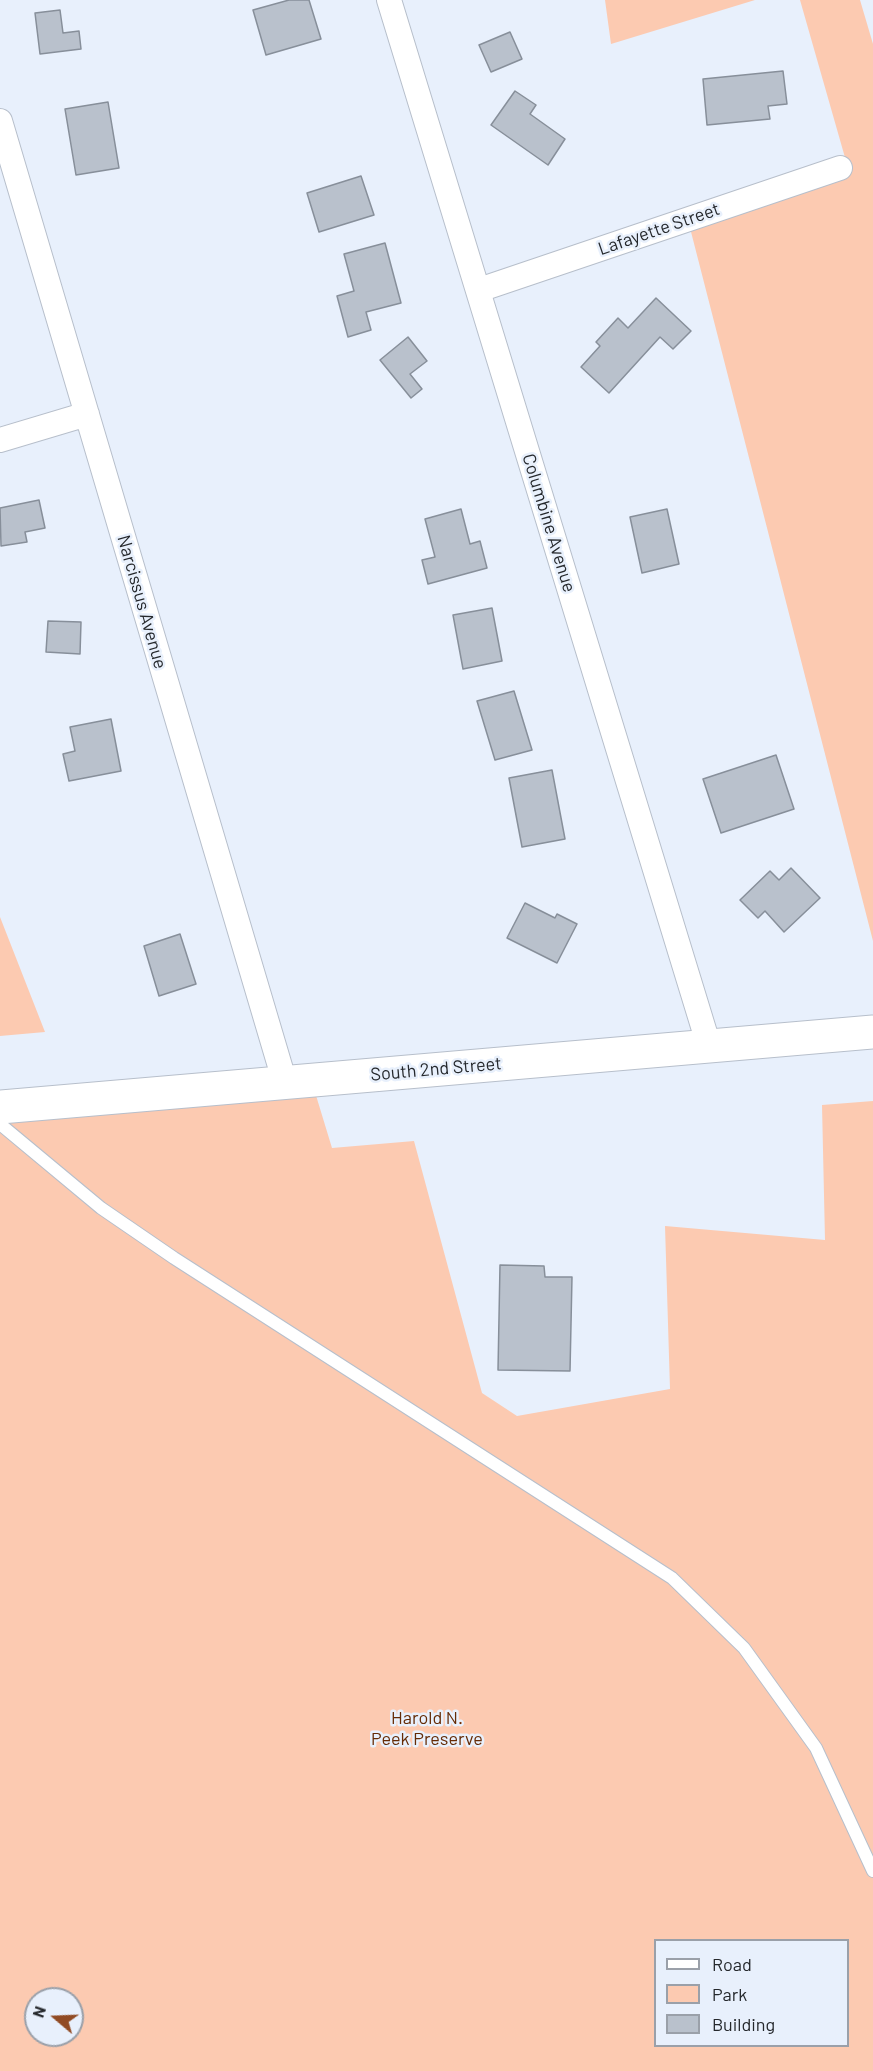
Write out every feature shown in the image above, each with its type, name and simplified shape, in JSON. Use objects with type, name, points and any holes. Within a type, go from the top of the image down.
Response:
[{"type":"main road","name":"South 2nd Street","points":[[0,1107],[873,1032]]},
{"type":"street","name":"Columbine Avenue","points":[[389,0],[709,1046]]},
{"type":"street","name":"Narcissus Avenue","points":[[0,120],[285,1083]]},
{"type":"street","name":"Lafayette Street","points":[[478,290],[840,168]]},
{"type":"street","points":[[0,440],[87,414]]},
{"type":"lane","points":[[0,1124],[101,1208],[174,1258],[672,1578],[744,1648],[816,1748],[873,1871]]},
{"type":"green space","points":[[605,0],[755,0],[611,44]]},
{"type":"green space","points":[[800,0],[860,0],[873,44],[873,941],[689,224],[850,175]]},
{"type":"green space","points":[[0,917],[45,1032],[0,1036]]},
{"type":"green space","name":"Harold N. Peek Preserve","points":[[311,1079],[332,1148],[414,1141],[482,1393],[517,1416],[670,1389],[665,1226],[825,1240],[822,1105],[873,1101],[873,2071],[0,2071],[0,1104]]},
{"type":"building","points":[[289,0],[309,0],[321,39],[266,55],[253,10]]},
{"type":"building","points":[[60,10],[63,33],[79,31],[81,49],[40,54],[35,13]]},
{"type":"building","points":[[510,32],[522,59],[491,72],[479,45]]},
{"type":"building","points":[[783,71],[787,104],[768,106],[770,119],[707,125],[703,79]]},
{"type":"building","points":[[515,91],[536,105],[530,114],[565,139],[548,165],[491,125]]},
{"type":"building","points":[[108,102],[119,168],[76,175],[65,109]]},
{"type":"building","points":[[361,176],[374,215],[319,232],[307,193]]},
{"type":"building","points":[[385,243],[401,303],[366,312],[371,330],[348,337],[337,296],[354,291],[344,254]]},
{"type":"building","points":[[656,298],[691,331],[673,349],[660,337],[609,393],[581,367],[600,346],[596,342],[618,318],[628,328]]},
{"type":"building","points":[[408,337],[427,361],[410,374],[422,389],[411,398],[380,360]]},
{"type":"building","points":[[39,500],[45,528],[25,532],[27,542],[1,546],[0,508]]},
{"type":"building","points":[[461,509],[470,544],[480,541],[487,568],[428,584],[422,560],[435,557],[425,519]]},
{"type":"building","points":[[667,509],[679,564],[642,573],[630,517]]},
{"type":"building","points":[[492,608],[502,661],[463,669],[453,615]]},
{"type":"building","points":[[48,621],[81,622],[80,654],[46,652]]},
{"type":"building","points":[[514,691],[532,750],[495,760],[477,701]]},
{"type":"building","points":[[111,719],[121,771],[69,781],[63,754],[75,751],[70,727]]},
{"type":"building","points":[[776,755],[794,809],[721,833],[703,779]]},
{"type":"building","points":[[552,770],[565,839],[522,847],[509,778]]},
{"type":"building","points":[[791,868],[820,898],[784,932],[765,911],[758,918],[740,900],[770,871],[779,880]]},
{"type":"building","points":[[525,903],[555,918],[557,914],[577,924],[557,963],[507,938]]},
{"type":"building","points":[[180,934],[196,984],[159,996],[144,946]]},
{"type":"building","points":[[500,1265],[544,1266],[545,1277],[572,1277],[570,1371],[498,1370]]}]
